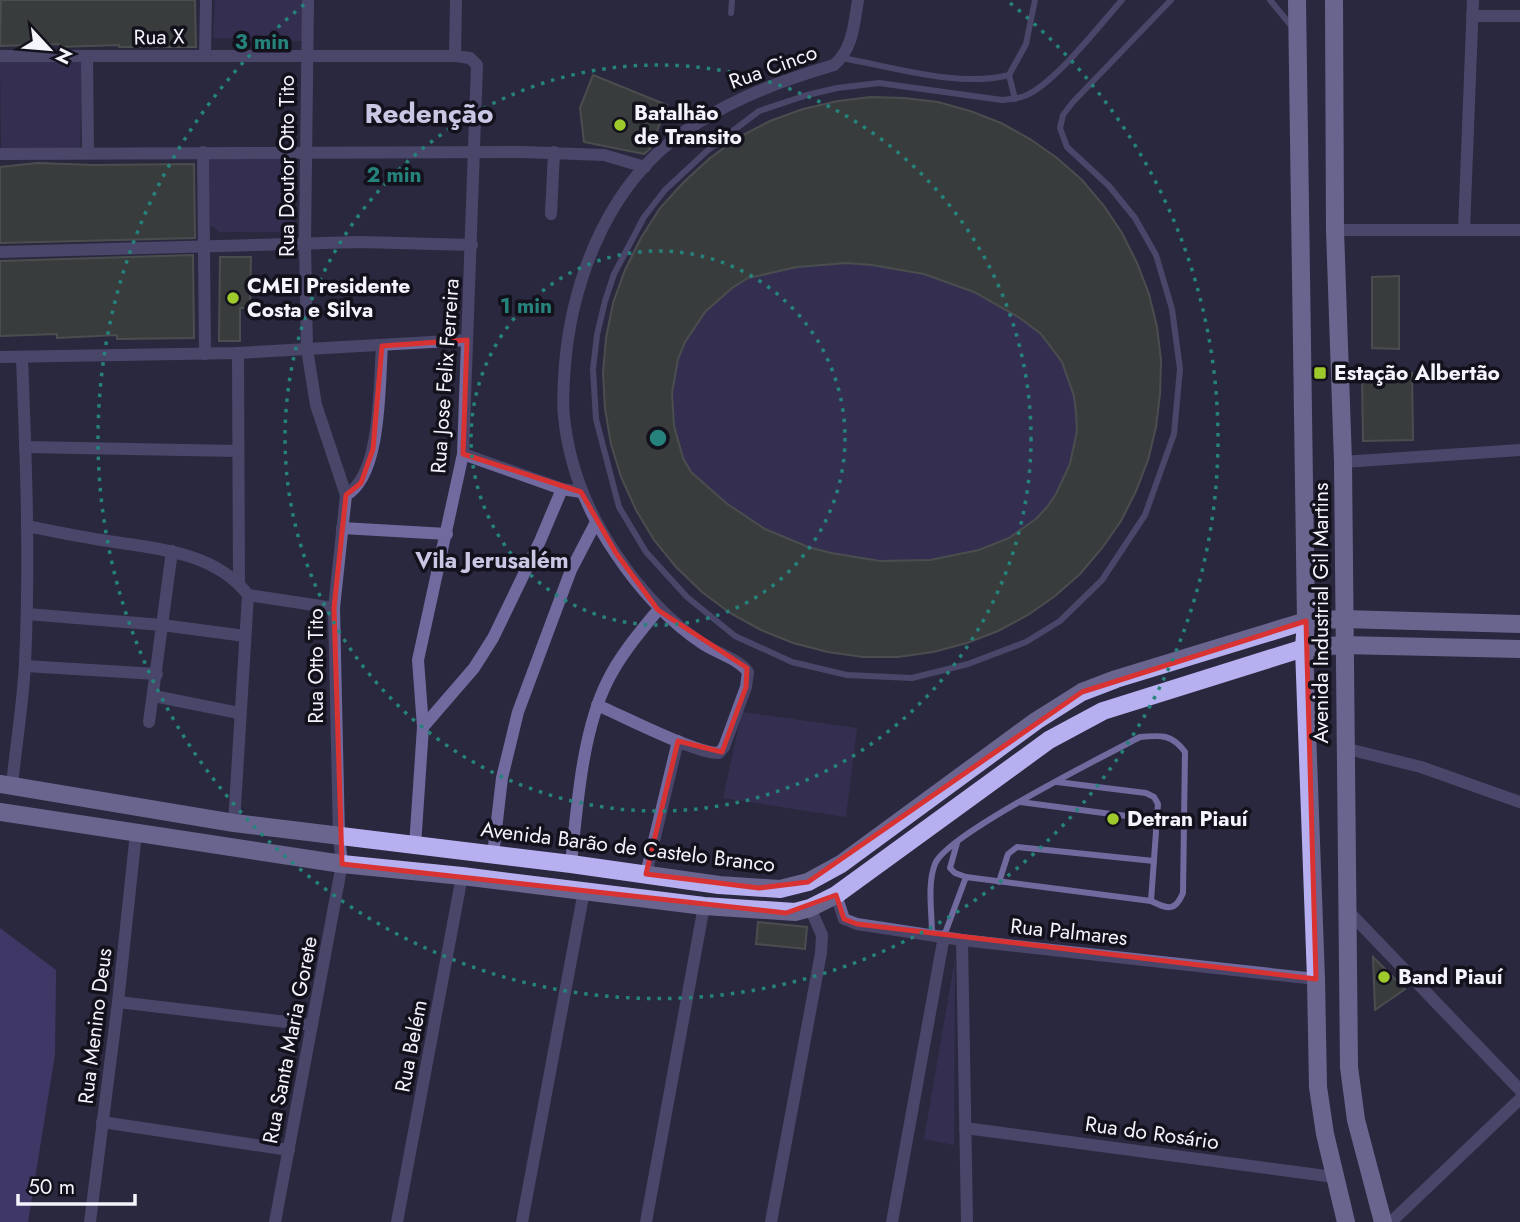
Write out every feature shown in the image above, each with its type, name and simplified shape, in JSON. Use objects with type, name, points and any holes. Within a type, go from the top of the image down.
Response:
[{"type":"main road","name":"Avenida Industrial Gil Martins","points":[[1297,0],[1306,621],[1304,648],[1318,1087],[1334,1177],[1346,1222]]},
{"type":"main road","name":"Avenida Industrial Gil Martins","points":[[1334,0],[1335,230],[1343,462],[1344,748],[1350,1087],[1382,1222]]},
{"type":"main road","name":"Avenida Barão de Castelo Branco","points":[[6,785],[234,823],[338,837],[571,864],[719,885],[780,889],[808,882],[841,864],[1036,721],[1083,692],[1116,679],[1306,621],[1343,619],[1520,624]]},
{"type":"main road","points":[[0,812],[342,864],[704,906],[786,912],[810,908],[836,895],[1036,749],[1070,727],[1103,711],[1304,648],[1343,645],[1520,649]]},
{"type":"street","points":[[205,56],[206,0]]},
{"type":"street","name":"Rua Doutor Otto Tito","points":[[308,0],[305,243],[307,349],[316,405],[346,495]]},
{"type":"street","points":[[455,56],[456,0]]},
{"type":"street","name":"Rua Cinco","points":[[678,741],[719,753],[724,747],[746,687],[748,671],[704,645],[658,610],[596,522],[582,492],[564,417],[567,336],[573,306],[591,249],[624,195],[645,167],[666,146],[720,108],[775,83],[834,65],[842,58],[851,40],[858,0]]},
{"type":"street","points":[[1465,230],[1473,0]]},
{"type":"street","points":[[1472,16],[1520,16]]},
{"type":"street","name":"Rua X","points":[[0,56],[455,56]]},
{"type":"street","name":"Rua Jose Felix Ferreira","points":[[415,846],[422,727],[418,660],[463,454],[479,71],[472,59],[455,56]]},
{"type":"street","points":[[86,57],[88,153]]},
{"type":"street","points":[[203,152],[205,354]]},
{"type":"street","points":[[0,155],[554,152],[604,155],[645,167]]},
{"type":"street","points":[[551,214],[554,152]]},
{"type":"street","points":[[1335,230],[1520,230]]},
{"type":"street","points":[[0,252],[360,242],[472,244]]},
{"type":"street","points":[[0,357],[238,353],[467,340]]},
{"type":"street","points":[[346,495],[361,483],[373,449],[382,346]]},
{"type":"street","points":[[238,353],[239,584]]},
{"type":"street","points":[[6,785],[25,666],[27,614],[22,358]]},
{"type":"street","points":[[25,447],[237,451]]},
{"type":"street","points":[[1343,462],[1520,450]]},
{"type":"street","points":[[463,454],[562,489],[582,492]]},
{"type":"street","points":[[422,727],[474,667],[493,638],[562,489]]},
{"type":"street","name":"Rua Otto Tito","points":[[342,864],[338,837],[334,608],[346,495]]},
{"type":"street","points":[[492,855],[502,778],[518,712],[566,582],[596,522]]},
{"type":"street","points":[[27,526],[172,551],[205,563],[239,584],[248,595],[334,608]]},
{"type":"street","points":[[342,528],[447,534]]},
{"type":"street","points":[[149,722],[172,551]]},
{"type":"street","points":[[234,823],[248,595]]},
{"type":"street","points":[[571,864],[582,774],[597,705],[619,661],[658,610]]},
{"type":"street","points":[[27,614],[162,625],[245,636]]},
{"type":"street","points":[[25,666],[157,674]]},
{"type":"street","points":[[154,696],[239,713]]},
{"type":"street","points":[[597,705],[678,741],[646,874]]},
{"type":"street","points":[[1344,748],[1421,767],[1520,802]]},
{"type":"street","name":"Rua Menino Deus","points":[[90,1222],[136,834]]},
{"type":"street","name":"Rua Santa Maria Gorete","points":[[275,1222],[342,864]]},
{"type":"street","name":"Rua Belém","points":[[397,1222],[462,876]]},
{"type":"street","points":[[522,1222],[584,891]]},
{"type":"street","name":"Rua Palmares","points":[[836,895],[843,917],[846,921],[857,924],[961,940],[1316,979]]},
{"type":"street","points":[[646,1222],[704,906]]},
{"type":"street","points":[[771,1222],[822,942],[820,929],[810,908]]},
{"type":"street","points":[[1349,912],[1520,1090]]},
{"type":"street","points":[[892,1222],[938,935]]},
{"type":"street","points":[[961,940],[967,1222]]},
{"type":"street","points":[[118,1002],[312,1025]]},
{"type":"street","points":[[1391,1222],[1520,1099]]},
{"type":"street","points":[[102,1122],[289,1150]]},
{"type":"street","name":"Rua do Rosário","points":[[965,1128],[1334,1177]]},
{"type":"lane","points":[[731,13],[732,0]]},
{"type":"lane","points":[[1015,99],[1009,75],[1026,44],[1035,0]]},
{"type":"lane","points":[[1122,0],[1053,75],[1037,89],[1015,99],[1002,100],[879,83],[837,88],[759,111],[708,150],[665,190],[645,217],[614,274],[600,324],[593,369],[596,419],[619,507],[646,552],[687,597],[735,636],[792,662],[847,675],[912,678],[968,664],[1026,642],[1060,621],[1102,580],[1145,515],[1174,434],[1180,369],[1172,309],[1156,255],[1135,218],[1109,186],[1068,147],[1060,128],[1063,115],[1073,102],[1171,0]]},
{"type":"lane","points":[[1270,0],[1297,35]]},
{"type":"lane","points":[[842,58],[966,81],[990,80],[1009,75]]},
{"type":"lane","points":[[938,935],[932,877],[935,863],[942,853],[957,843],[1019,802],[1140,737],[1162,734],[1176,740],[1185,752],[1183,893],[1178,904],[1171,907],[1151,901],[966,877],[950,868],[957,843]]},
{"type":"lane","points":[[1057,782],[1146,793],[1154,797],[1158,804],[1151,901]]},
{"type":"lane","points":[[1019,802],[1157,820]]},
{"type":"lane","points":[[999,881],[1008,854],[1017,847],[1154,861]]},
{"type":"lane","points":[[938,935],[966,877]]},
{"type":"highlighted area","points":[[467,340],[463,454],[581,492],[616,553],[658,610],[747,668],[746,687],[722,752],[678,741],[646,874],[759,888],[808,882],[1082,692],[1306,621],[1316,979],[857,924],[844,919],[836,895],[786,913],[342,864],[334,608],[346,495],[361,483],[373,449],[382,346]]},
{"type":"shaded area","points":[[215,0],[305,0],[303,41],[213,38]]},
{"type":"shaded area","points":[[0,57],[82,59],[80,150],[1,148]]},
{"type":"shaded area","points":[[882,98],[936,103],[989,119],[1037,145],[1079,180],[1114,222],[1140,270],[1156,323],[1161,377],[1156,431],[1140,484],[1114,532],[1079,574],[1037,609],[989,635],[936,651],[882,656],[828,651],[775,635],[727,609],[685,574],[650,532],[624,484],[608,431],[603,377],[608,323],[624,270],[650,222],[685,180],[727,145],[775,119],[828,103]]},
{"type":"shaded area","points":[[293,157],[293,220],[279,232],[220,232],[210,225],[209,158]]},
{"type":"shaded area","points":[[742,712],[857,728],[846,817],[723,798]]},
{"type":"shaded area","points":[[0,928],[56,970],[55,1054],[28,1222],[0,1222]]},
{"type":"shaded area","points":[[955,959],[954,1145],[924,1139]]},
{"type":"building","points":[[1,0],[195,0],[196,47],[59,47],[59,44],[0,46]]},
{"type":"building","name":"Batalhão de Transito","points":[[593,75],[667,105],[650,149],[644,154],[584,142],[580,108]]},
{"type":"building","points":[[871,97],[938,102],[1001,123],[1057,158],[1082,180],[1122,233],[1149,294],[1161,360],[1156,427],[1148,460],[1121,521],[1080,574],[1028,615],[998,631],[933,652],[898,657],[863,657],[793,643],[730,613],[702,592],[676,567],[654,540],[636,510],[621,477],[611,444],[605,409],[603,373],[613,303],[625,270],[660,208],[710,158],[739,137],[770,121],[803,109]],"holes":[[[847,263],[924,274],[974,292],[1020,318],[1041,334],[1062,362],[1074,396],[1076,413],[1077,431],[1070,464],[1047,507],[1036,519],[1009,538],[979,550],[930,560],[880,561],[831,553],[808,547],[765,529],[726,503],[691,472],[683,458],[674,426],[672,393],[678,359],[685,342],[705,312],[748,278],[797,267]]]},
{"type":"building","points":[[37,163],[194,164],[195,238],[0,243],[0,167]]},
{"type":"building","points":[[193,255],[194,338],[117,339],[117,335],[57,338],[57,334],[0,336],[0,261]]},
{"type":"building","points":[[220,257],[251,257],[250,308],[240,308],[240,341],[219,341]]},
{"type":"building","points":[[1399,276],[1399,349],[1372,348],[1372,277]]},
{"type":"building","points":[[1412,373],[1413,440],[1363,441],[1362,374]]},
{"type":"building","points":[[758,922],[807,927],[805,949],[756,944]]},
{"type":"building","name":"Band Piauí","points":[[1373,957],[1405,989],[1375,1010]]},
{"type":"place","name":"Batalhão de Transito","points":[[620,125]]},
{"type":"place","name":"CMEI Presidente Costa e Silva","points":[[233,298]]},
{"type":"place","name":"Estação Albertão","points":[[1320,373]]},
{"type":"place","name":"Detran Piauí","points":[[1113,819]]},
{"type":"place","name":"Band Piauí","points":[[1384,977]]},
{"type":"district","name":"Redenção","points":[[429,113]]},
{"type":"district","name":"Vila Jerusalém","points":[[492,560]]}]
